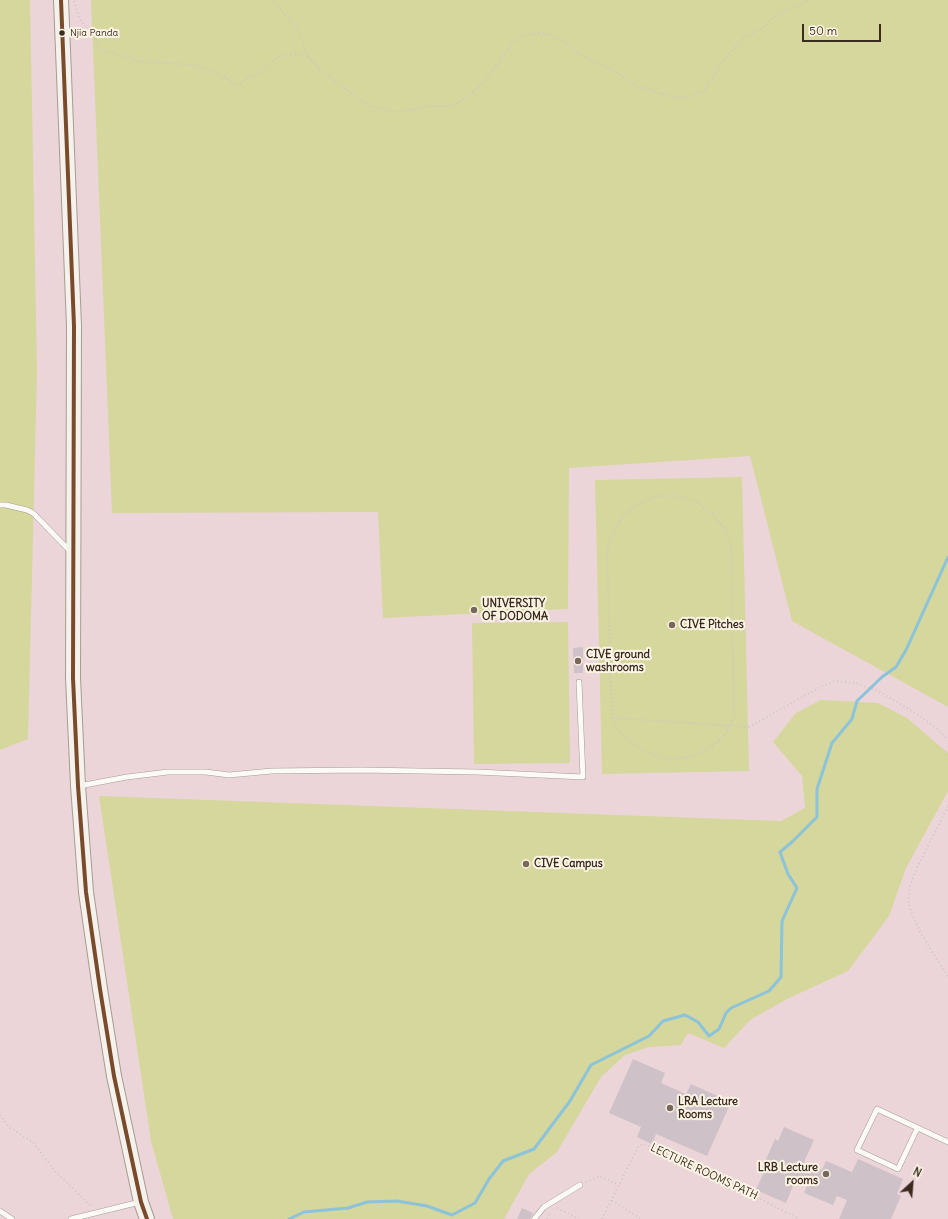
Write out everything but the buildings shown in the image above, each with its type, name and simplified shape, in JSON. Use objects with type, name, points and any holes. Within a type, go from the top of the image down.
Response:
[{"type":"street","points":[[62,0],[74,326],[74,678],[78,786],[86,892],[100,989],[114,1076],[141,1202],[147,1219]]},
{"type":"lane","points":[[0,504],[27,510],[33,513],[73,554]]},
{"type":"lane","points":[[78,786],[127,777],[168,772],[206,772],[229,775],[272,771],[361,770],[477,772],[583,777],[579,682]]},
{"type":"lane","points":[[916,1131],[898,1169],[857,1150],[877,1108],[948,1142]]},
{"type":"lane","points":[[534,1219],[544,1207],[580,1185]]},
{"type":"lane","points":[[71,1219],[141,1202]]},
{"type":"lane","points":[[0,1211],[12,1219]]},
{"type":"path","points":[[74,0],[79,18],[96,40],[99,48],[102,50],[143,62],[170,62],[205,68],[228,79],[236,86],[240,85],[244,80],[258,74],[278,57],[296,54],[308,56]]},
{"type":"path","points":[[272,0],[298,29],[308,56],[315,65],[364,103],[372,107],[396,112],[430,106],[450,106],[462,101],[480,86],[514,42],[522,36],[540,33],[551,35],[563,41],[582,56],[612,70],[637,86],[666,95],[680,98],[688,97],[703,92],[723,60],[746,36],[762,28],[772,18],[788,8],[794,8],[810,0]]},
{"type":"path","points":[[658,496],[676,496],[693,500],[707,510],[719,522],[724,528],[731,543],[734,716],[723,738],[694,756],[677,759],[667,759],[650,754],[636,746],[623,735],[612,718],[607,552],[612,536],[623,517],[633,508],[646,500],[658,496]]},
{"type":"path","points":[[612,718],[749,727],[778,712],[805,694],[836,681],[856,683],[880,692],[917,714],[936,728],[948,740]]},
{"type":"path","points":[[948,806],[917,868],[910,886],[908,899],[911,911],[920,932],[948,977]]},
{"type":"path","points":[[0,1116],[9,1127],[33,1142],[55,1171],[98,1212]]},
{"type":"path","name":"LECTURE ROOMS PATH","points":[[602,1219],[638,1147],[641,1144],[644,1144],[726,1181],[799,1219]]},
{"type":"path","points":[[580,1185],[599,1176],[619,1185]]},
{"type":"path","points":[[612,1200],[642,1219]]},
{"type":"path","points":[[553,1207],[579,1219]]},
{"type":"shaded area","name":"UNIVERSITY OF DODOMA","points":[[0,0],[948,0],[948,1219],[0,1219]]},
{"type":"green space","points":[[0,0],[30,0],[37,371],[28,739],[0,750]]},
{"type":"green space","points":[[91,0],[948,0],[948,707],[792,621],[750,456],[569,468],[568,609],[383,618],[378,512],[112,513]]},
{"type":"green space","name":"CIVE Pitches","points":[[742,477],[749,771],[602,774],[595,480]]},
{"type":"green space","points":[[568,622],[570,763],[474,764],[472,623]]},
{"type":"green space","points":[[821,700],[878,703],[907,718],[948,753],[948,791],[906,868],[889,916],[848,971],[787,999],[750,1020],[724,1048],[688,1033],[681,1045],[649,1047],[625,1055],[601,1077],[557,1152],[529,1174],[504,1219],[173,1219],[151,1141],[99,796],[781,821],[805,808],[802,776],[773,742],[796,713]]},
{"type":"waterway","points":[[289,1219],[304,1212],[348,1208],[367,1202],[397,1201],[427,1206],[452,1215],[475,1203],[489,1179],[503,1161],[534,1149],[570,1101],[591,1065],[649,1036],[663,1021],[685,1015],[698,1022],[709,1036],[719,1029],[726,1013],[731,1008],[769,991],[781,977],[782,921],[797,888],[788,874],[780,852],[817,817],[817,789],[832,743],[852,719],[857,701],[882,677],[896,667],[906,650],[948,557]]},
{"type":"transit line","points":[[61,0],[74,326],[73,678],[78,786],[86,892],[100,989],[114,1076],[141,1202],[147,1219]]},
{"type":"place","name":"Njia Panda","points":[[62,33]]},
{"type":"place","name":"UNIVERSITY OF DODOMA","points":[[474,610]]},
{"type":"place","name":"CIVE Pitches","points":[[672,625]]},
{"type":"place","name":"CIVE ground washrooms","points":[[578,661]]},
{"type":"place","name":"CIVE Campus","points":[[526,864]]},
{"type":"place","name":"LRA Lecture Rooms","points":[[670,1108]]},
{"type":"place","name":"LRB Lecture rooms","points":[[826,1174]]}]
